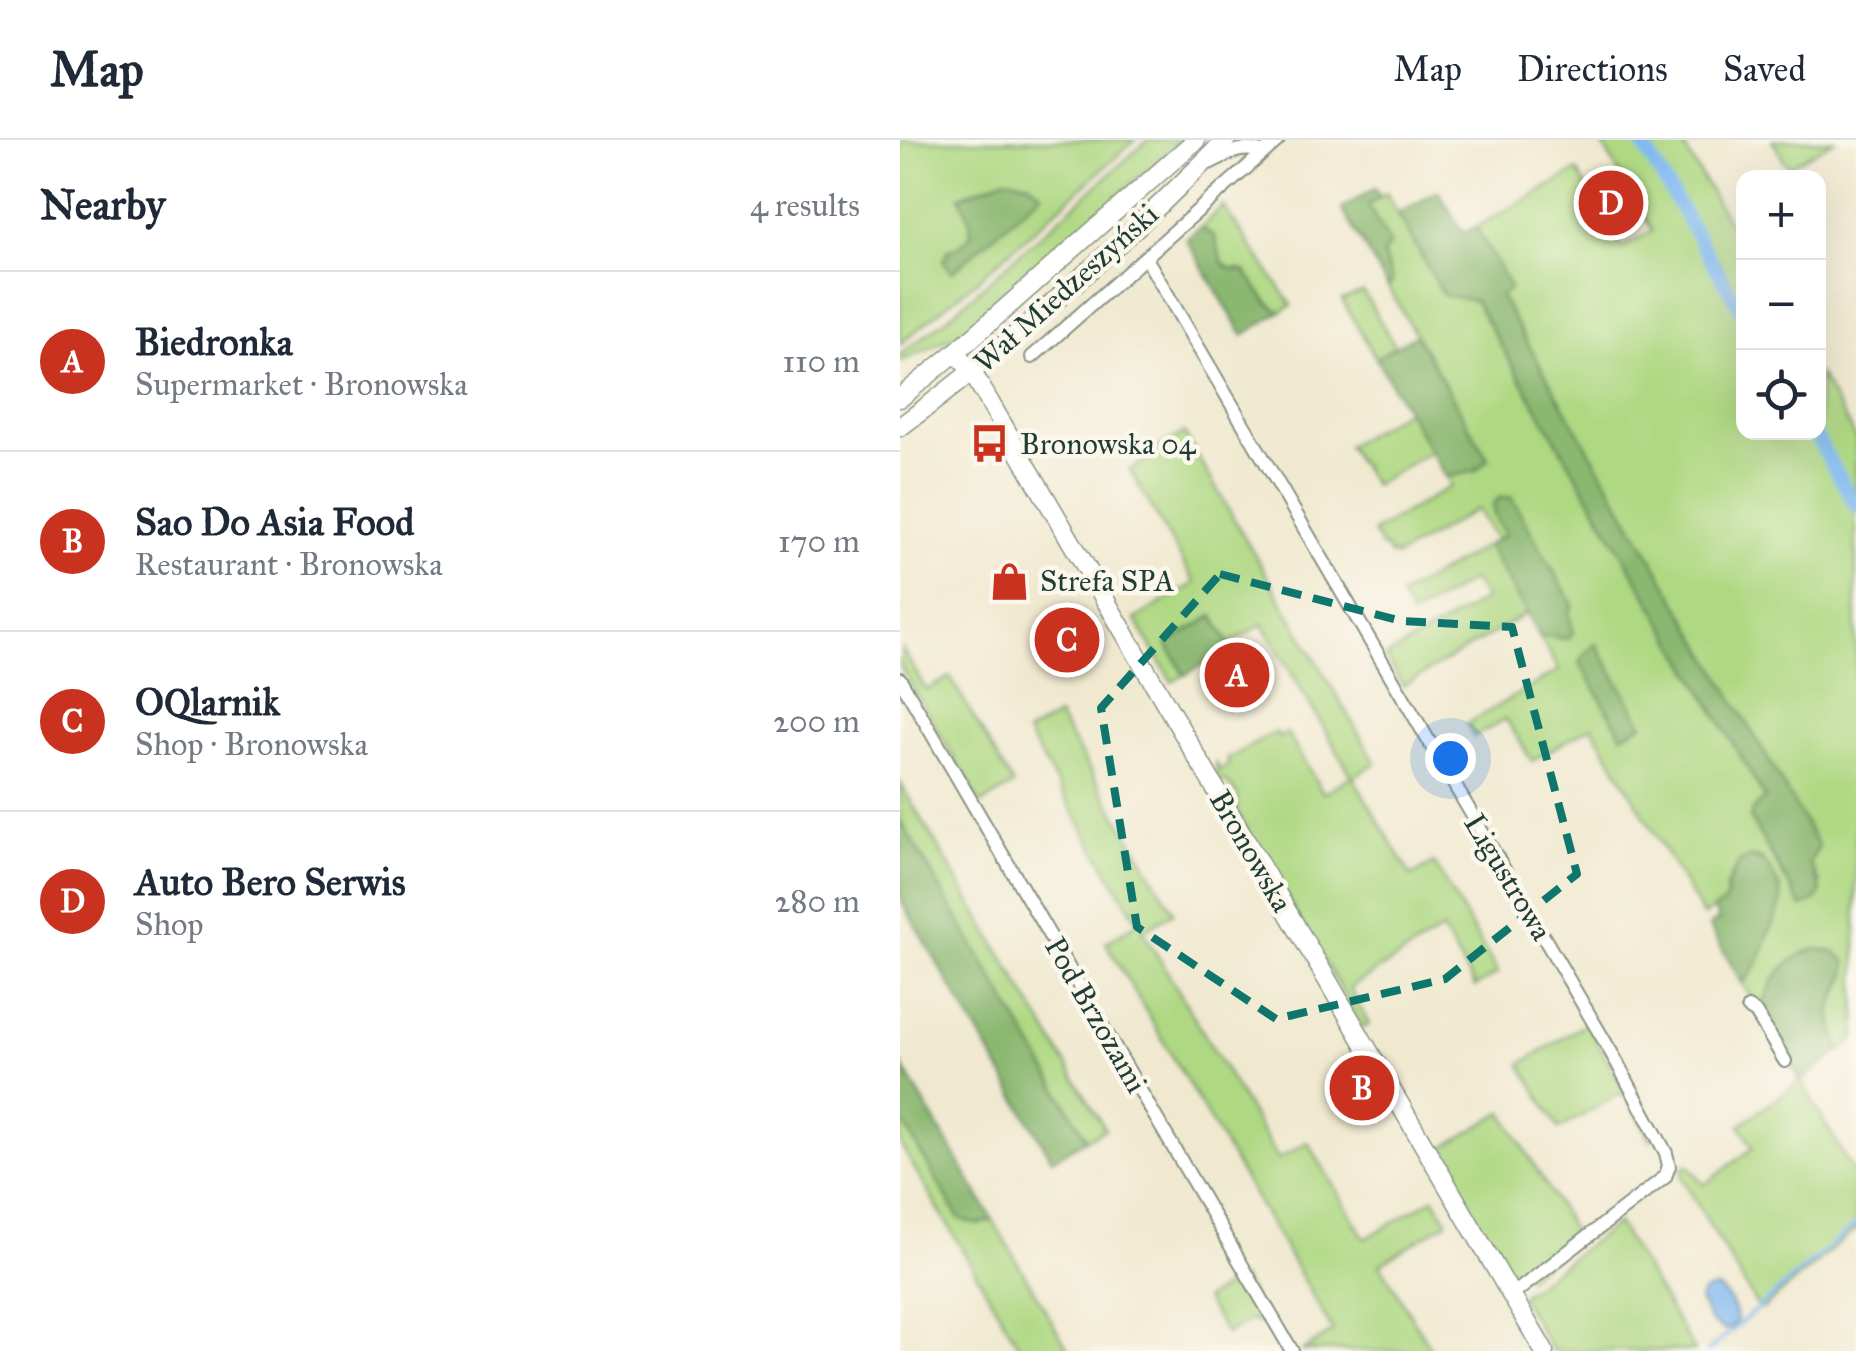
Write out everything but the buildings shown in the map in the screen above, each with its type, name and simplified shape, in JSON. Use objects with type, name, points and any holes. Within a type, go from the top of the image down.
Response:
[{"type":"street","name":"Wał Miedzeszyński","points":[[900,398],[1196,140]]},
{"type":"street","name":"Wał Miedzeszyński","points":[[900,428],[972,372],[1125,237],[1226,140]]},
{"type":"street","name":"Wał Miedzeszyński","points":[[1032,357],[1146,258],[1262,147],[1278,140]]},
{"type":"street","points":[[1197,169],[1242,148],[1262,147]]},
{"type":"street","name":"Ligustrowa","points":[[1146,258],[1666,1153],[1666,1177],[1512,1295]]},
{"type":"street","name":"Bronowska","points":[[956,352],[972,372],[1544,1351]]},
{"type":"street","name":"Pod Brzozami","points":[[900,680],[1292,1351]]},
{"type":"street","points":[[1748,1008],[1756,1012],[1785,1061]]},
{"type":"highlighted area","points":[[1220,574],[1401,621],[1512,627],[1577,874],[1445,979],[1276,1019],[1137,927],[1101,708]]},
{"type":"green space","points":[[900,140],[1135,140],[983,275],[900,344]],"holes":[[[1006,178],[1041,194],[952,272],[949,250],[971,235],[970,220],[960,196]]]},
{"type":"green space","points":[[1148,140],[1181,140],[970,328],[900,362],[900,354],[944,321]]},
{"type":"green space","points":[[1600,140],[1680,140],[1736,235],[1736,440],[1826,440],[1826,386],[1856,438],[1856,1038],[1839,1052],[1831,1014],[1847,975],[1807,951],[1779,973],[1759,1010],[1742,983],[1751,974],[1782,901],[1780,888],[1761,858],[1756,857],[1731,875],[1724,903],[1703,916],[1592,726],[1532,761],[1506,719],[1474,737],[1467,724],[1559,670],[1540,637],[1573,632],[1569,612],[1494,515],[1505,535],[1496,540],[1477,509],[1396,557],[1382,548],[1373,532],[1451,486],[1446,477],[1475,471],[1488,459],[1388,287],[1392,281],[1383,254],[1386,248],[1368,205],[1386,193],[1443,294],[1475,301],[1766,799],[1750,818],[1802,907],[1820,883],[1810,862],[1499,296],[1510,288],[1476,227],[1577,171],[1622,248],[1653,231]]},
{"type":"green space","points":[[1772,140],[1834,140],[1788,167]]},
{"type":"green space","points":[[1006,178],[1028,182],[1042,193],[952,272],[943,260],[949,250],[971,235],[970,220],[960,197]]},
{"type":"green space","points":[[1375,188],[1380,197],[1368,205],[1390,244],[1383,254],[1392,281],[1388,287],[1342,209]]},
{"type":"green space","points":[[1438,191],[1463,233],[1476,227],[1510,288],[1500,296],[1819,847],[1810,862],[1820,888],[1812,903],[1802,907],[1750,818],[1765,798],[1475,301],[1443,295],[1398,214]]},
{"type":"green space","points":[[1223,206],[1292,305],[1280,312],[1239,269],[1222,263],[1215,237],[1201,227]]},
{"type":"green space","points":[[1201,227],[1215,237],[1222,263],[1245,271],[1267,302],[1280,312],[1243,335],[1186,239]]},
{"type":"green space","points":[[1363,292],[1395,346],[1376,358],[1342,300]]},
{"type":"green space","points":[[1416,335],[1488,459],[1475,471],[1446,477],[1376,358]]},
{"type":"green space","points":[[1407,410],[1431,451],[1374,485],[1347,446]]},
{"type":"green space","points":[[1184,433],[1376,763],[1353,777],[1411,876],[1434,863],[1498,973],[1475,987],[1442,930],[1350,988],[1369,1024],[1363,1028],[1237,812],[1238,795],[1225,781],[1218,780],[1215,761],[1220,770],[1229,765],[1227,759],[1276,732],[1279,738],[1287,733],[1323,793],[1352,776],[1263,624],[1229,644],[1214,616],[1167,643],[1184,675],[1172,682],[1135,619],[1195,583],[1130,470]]},
{"type":"green space","points":[[1511,497],[1573,605],[1569,612],[1573,631],[1570,638],[1540,637],[1487,545],[1505,535],[1494,515],[1493,504],[1499,498]]},
{"type":"green space","points":[[1487,545],[1527,613],[1403,686],[1386,657],[1485,599],[1473,580],[1411,616],[1400,596]]},
{"type":"green space","points":[[1213,616],[1231,647],[1185,675],[1167,644]]},
{"type":"green space","points":[[1596,644],[1643,724],[1622,735],[1580,663]]},
{"type":"green space","points":[[902,649],[926,690],[950,677],[1013,785],[981,804],[900,666]]},
{"type":"green space","points":[[1058,716],[1174,912],[1143,931],[1278,1159],[1308,1142],[1365,1239],[1434,1198],[1447,1219],[1380,1264],[1432,1351],[1303,1351],[1333,1331],[1106,943],[1138,922],[1027,733]]},
{"type":"green space","points":[[900,783],[1105,1129],[1087,1139],[900,820]]},
{"type":"green space","points":[[900,820],[1087,1139],[1052,1159],[900,899]]},
{"type":"green space","points":[[1750,857],[1761,860],[1768,868],[1781,899],[1759,960],[1742,983],[1709,926],[1719,920],[1714,909],[1724,903],[1726,888],[1739,862]]},
{"type":"green space","points":[[1818,949],[1835,952],[1846,961],[1832,1010],[1839,1052],[1801,1081],[1759,1011],[1784,968]]},
{"type":"green space","points":[[1587,1023],[1652,1139],[1651,1140],[1627,1096],[1619,1094],[1559,1129],[1521,1064]]},
{"type":"green space","points":[[900,1062],[993,1220],[975,1223],[958,1217],[900,1117]]},
{"type":"green space","points":[[1801,1081],[1856,1177],[1856,1229],[1762,1309],[1682,1178],[1682,1169],[1688,1165],[1704,1185],[1753,1148],[1740,1125]]},
{"type":"green space","points":[[1503,1112],[1577,1238],[1528,1277],[1523,1269],[1517,1274],[1505,1270],[1436,1152]]},
{"type":"green space","points":[[900,1117],[958,1217],[977,1225],[993,1220],[1069,1351],[1022,1351],[900,1144]]},
{"type":"green space","points":[[1617,1223],[1695,1351],[1552,1351],[1520,1296]]},
{"type":"green space","points":[[1241,1278],[1268,1325],[1250,1320],[1226,1334],[1205,1299]]},
{"type":"water","points":[[1714,1288],[1726,1296],[1737,1320],[1724,1330],[1710,1321],[1699,1300],[1705,1291]]},
{"type":"waterway","points":[[1640,140],[1736,302]]},
{"type":"waterway","points":[[1818,440],[1856,506]]},
{"type":"waterway","points":[[1708,1351],[1856,1224]]},
{"type":"place","name":"Auto Bero Serwis","points":[[1611,203]]},
{"type":"place","name":"Bronowska 04","points":[[990,444]]},
{"type":"place","name":"Strefa SPA","points":[[1010,581]]},
{"type":"place","name":"OQlarnik","points":[[1067,640]]},
{"type":"place","name":"Biedronka","points":[[1237,675]]},
{"type":"place","name":"Sao Do Asia Food","points":[[1362,1088]]}]
